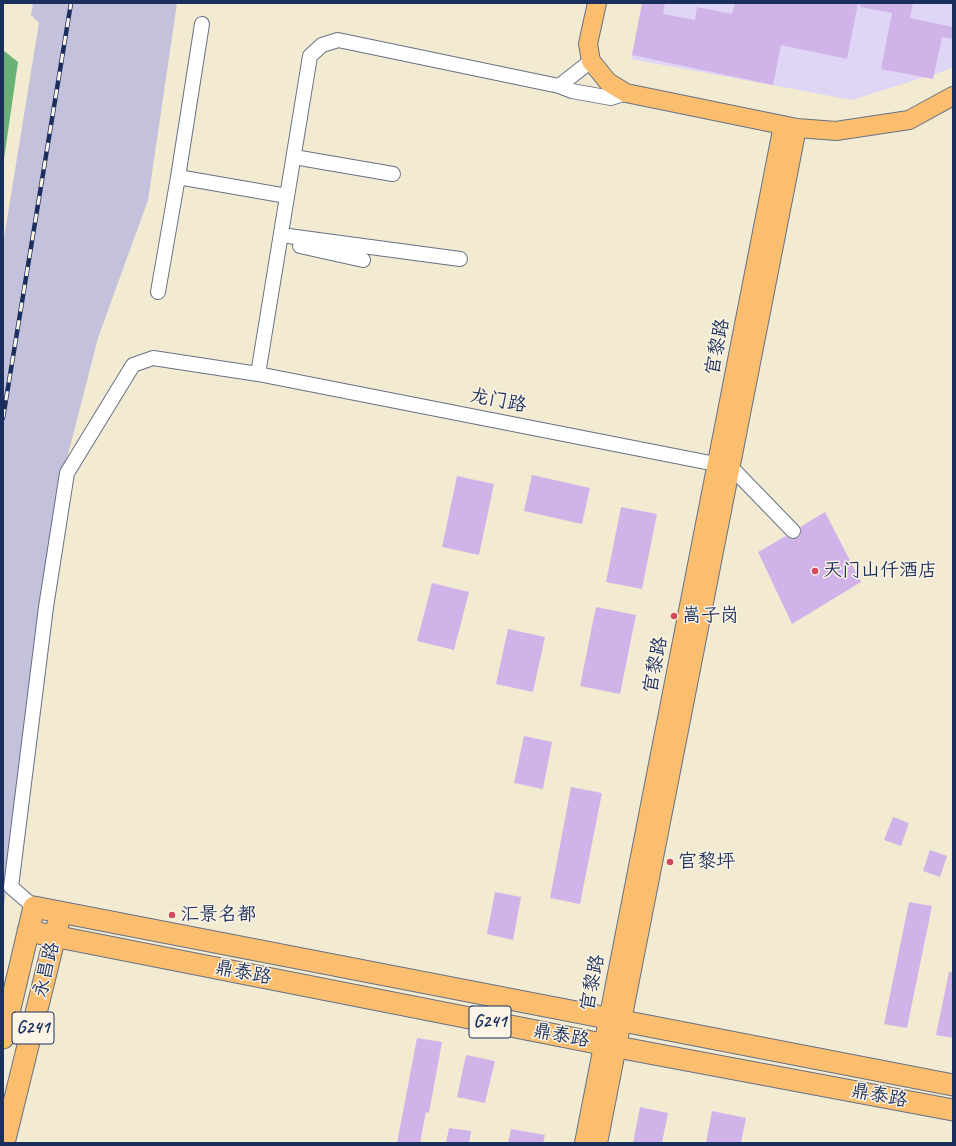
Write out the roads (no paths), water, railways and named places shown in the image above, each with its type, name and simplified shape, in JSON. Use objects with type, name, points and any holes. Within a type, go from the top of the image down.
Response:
[{"type":"highway","name":"鼎泰路","points":[[34,907],[953,1085]]},
{"type":"highway","name":"永昌路","points":[[3,1038],[34,907]]},
{"type":"highway","name":"永昌路","points":[[4,1143],[61,912]]},
{"type":"highway","name":"鼎泰路","points":[[28,931],[610,1045],[953,1110]]},
{"type":"main road","points":[[597,3],[588,44],[591,61],[608,82],[626,93],[790,127],[836,131],[909,120],[953,96]]},
{"type":"main road","name":"官黎路","points":[[584,1143],[610,1045],[790,127]]},
{"type":"main road","name":"官黎路","points":[[598,1143],[610,1045]]},
{"type":"street","points":[[158,292],[202,24]]},
{"type":"street","points":[[258,374],[310,56],[322,45],[338,40],[611,98],[626,93]]},
{"type":"street","points":[[559,86],[591,61]]},
{"type":"street","points":[[294,157],[393,174]]},
{"type":"street","points":[[178,177],[287,196]]},
{"type":"street","points":[[280,238],[460,258]]},
{"type":"street","points":[[280,238],[363,260]]},
{"type":"street","name":"龙门路","points":[[34,907],[11,887],[46,607],[67,473],[133,365],[153,358],[258,374],[724,465]]},
{"type":"street","points":[[724,465],[793,531]]},
{"type":"railway","points":[[3,418],[71,3]]},
{"type":"place","name":"天门山仟酒店","points":[[815,571]]},
{"type":"place","name":"嵩子岗","points":[[674,616]]},
{"type":"place","name":"官黎坪","points":[[670,862]]},
{"type":"place","name":"汇景名都","points":[[172,915]]}]
